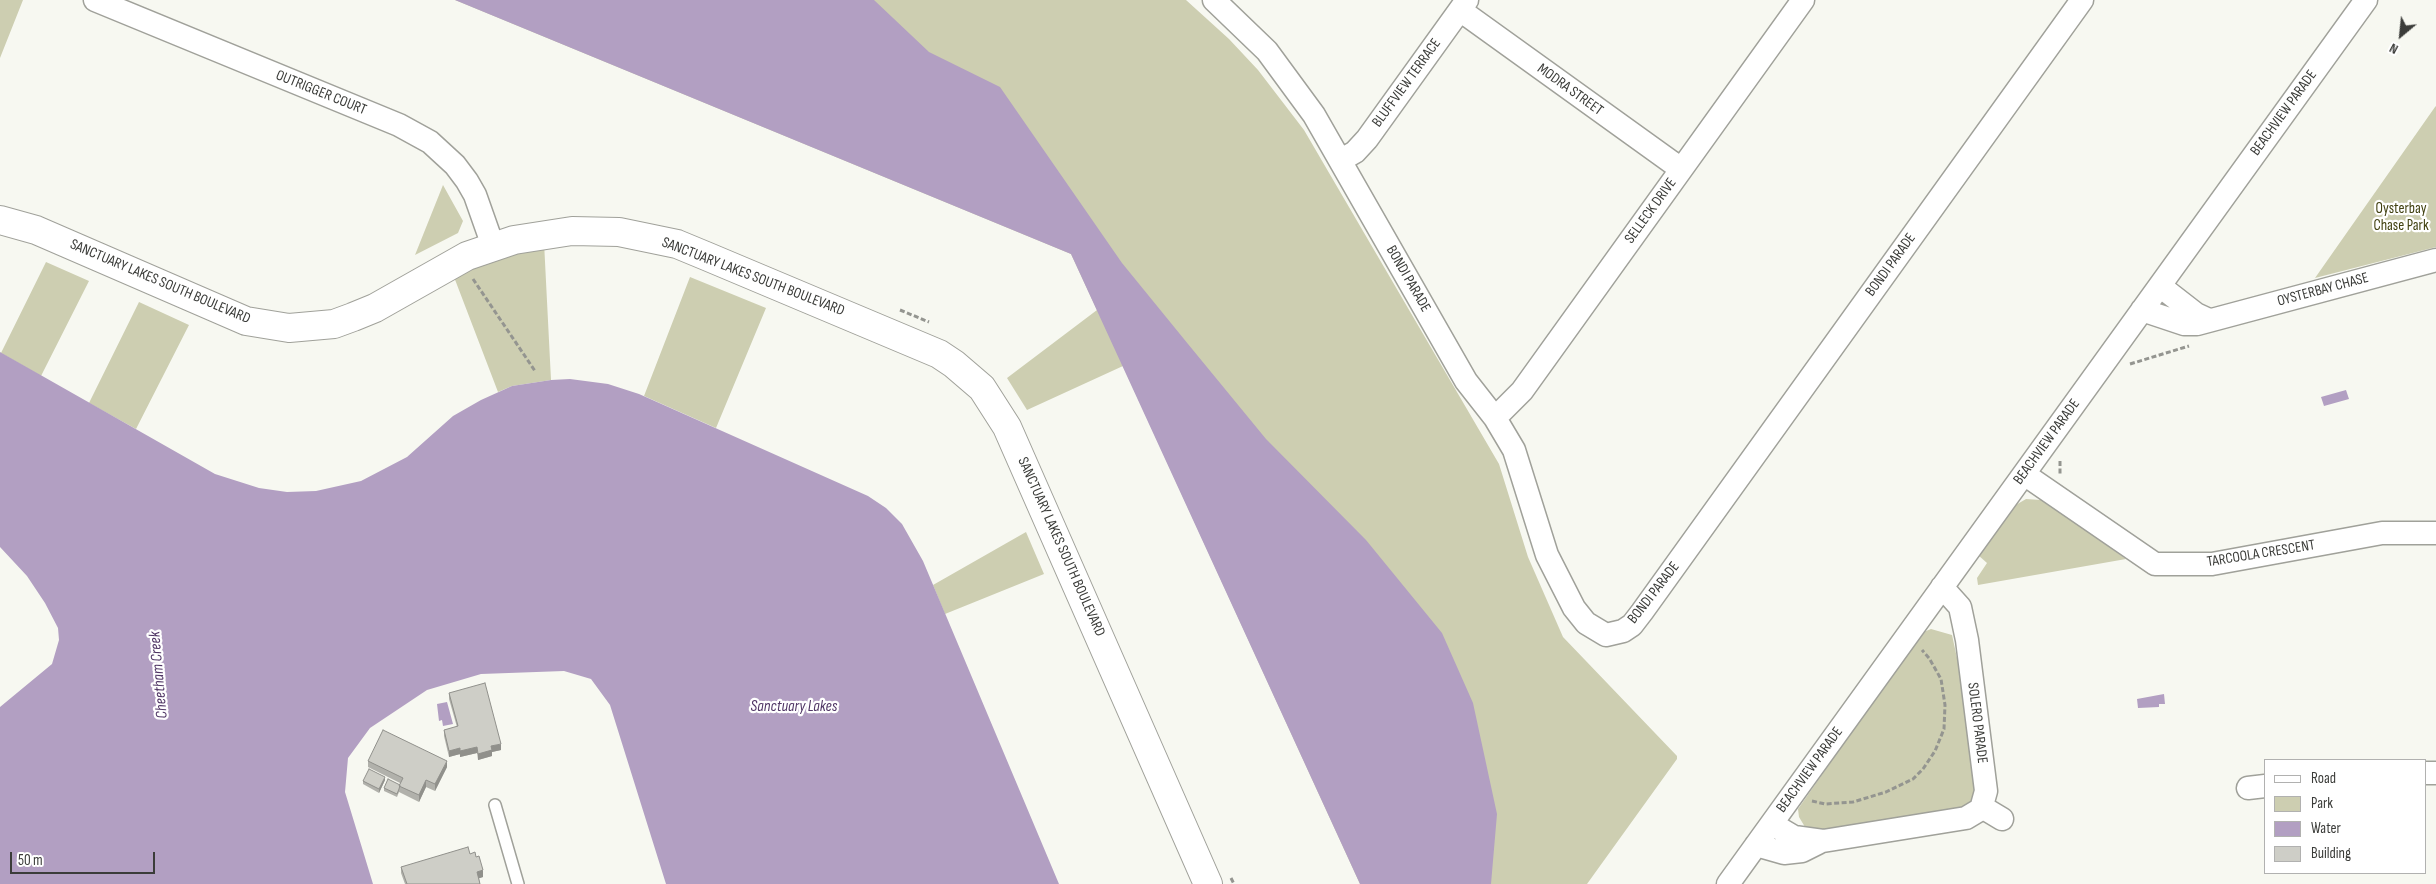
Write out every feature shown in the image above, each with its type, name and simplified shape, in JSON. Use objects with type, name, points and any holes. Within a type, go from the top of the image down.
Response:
[{"type":"street","name":"OUTRIGGER COURT","points":[[95,0],[399,125],[430,142],[455,165],[467,181],[475,195],[493,246]]},
{"type":"street","name":"BONDI PARADE","points":[[1214,0],[1248,32],[1282,70],[1314,115],[1466,381],[1495,418],[1514,450],[1548,554],[1574,608],[1586,623],[1606,635],[1623,631],[1632,625],[1642,612],[2082,0]]},
{"type":"street","name":"SELLECK DRIVE","points":[[1495,418],[1522,391],[1803,0]]},
{"type":"street","name":"BEACHVIEW PARADE","points":[[1728,884],[2366,0]]},
{"type":"street","name":"BLUFFVIEW TERRACE","points":[[1341,160],[1355,152],[1367,139],[1463,5]]},
{"type":"street","name":"MODRA STREET","points":[[1463,5],[1681,169]]},
{"type":"street","name":"SANCTUARY LAKES SOUTH BOULEVARD","points":[[0,220],[36,230],[246,321],[289,328],[334,324],[353,317],[375,308],[467,256],[493,246],[538,234],[572,230],[619,232],[669,242],[923,346],[946,359],[967,375],[992,402],[1020,452],[1220,880]]},
{"type":"street","name":"OYSTERBAY CHASE","points":[[2142,310],[2184,324],[2197,324],[2436,260]]},
{"type":"street","points":[[2160,286],[2196,314],[2209,320]]},
{"type":"street","name":"TARCOOLA CRESCENT","points":[[2024,474],[2155,564],[2212,564],[2382,533],[2436,533]]},
{"type":"street","name":"SOLERO PARADE","points":[[1935,596],[1967,640],[1986,791],[1982,807]]},
{"type":"street","points":[[1756,845],[1784,853],[1802,851],[1823,841],[1966,818],[1982,807],[2002,819]]},
{"type":"street","points":[[1772,824],[1794,837],[1823,841]]},
{"type":"lane","points":[[495,805],[518,884]]},
{"type":"path","points":[[465,283],[478,275]]},
{"type":"path","points":[[473,278],[535,371]]},
{"type":"path","points":[[892,307],[937,326]]},
{"type":"path","points":[[2129,364],[2147,357],[2196,344]]},
{"type":"path","points":[[2057,497],[2068,481],[2060,475],[2059,459]]},
{"type":"path","points":[[1794,793],[1812,802],[1825,804],[1853,802],[1886,792],[1904,784],[1913,779],[1923,769],[1935,751],[1944,729],[1946,705],[1941,679],[1929,658],[1907,635]]},
{"type":"path","points":[[1220,880],[1234,884]]},
{"type":"green space","points":[[0,0],[23,0],[0,58]]},
{"type":"green space","points":[[455,0],[1186,0],[1229,39],[1258,70],[1304,130],[1499,464],[1528,557],[1563,637],[1677,756],[1677,759],[1587,884],[1360,884],[1123,366],[1027,410],[1007,378],[1097,310],[1071,254]]},
{"type":"green space","name":"Oysterbay Chase Park","points":[[2435,107],[2436,247],[2315,278]]},
{"type":"green space","points":[[443,185],[463,221],[458,233],[415,255]]},
{"type":"green space","points":[[544,242],[551,380],[512,386],[498,392],[454,277],[507,251]]},
{"type":"green space","points":[[46,262],[89,281],[41,376],[1,353]]},
{"type":"green space","points":[[690,277],[766,308],[716,428],[644,396]]},
{"type":"green space","points":[[139,302],[189,325],[136,429],[89,403]]},
{"type":"green space","points":[[2026,499],[2041,500],[2051,505],[2126,559],[1978,585],[1977,578],[1987,563],[1978,555],[2014,506]]},
{"type":"green space","points":[[1026,532],[1044,574],[945,614],[933,585]]},
{"type":"green space","points":[[1931,629],[1952,635],[1986,791],[1981,807],[1815,832],[1805,827],[1799,817],[1798,809],[1921,633]]},
{"type":"water","points":[[455,0],[874,0],[929,52],[1000,87],[1122,263],[1266,439],[1366,540],[1442,633],[1473,703],[1497,814],[1491,884],[1360,884],[1071,254]]},
{"type":"water","name":"Sanctuary Lakes","points":[[0,352],[215,474],[259,488],[287,492],[316,491],[361,481],[407,457],[453,416],[481,400],[512,386],[570,379],[608,384],[639,394],[868,496],[886,508],[902,524],[923,561],[1059,884],[666,884],[610,705],[591,679],[564,671],[481,674],[427,690],[370,728],[348,758],[345,792],[373,884],[0,884],[0,707],[52,664],[59,640],[58,628],[45,603],[27,576],[0,547]]},
{"type":"water","points":[[2346,390],[2349,399],[2324,406],[2321,397]]},
{"type":"water","points":[[2164,694],[2165,704],[2159,704],[2159,707],[2138,708],[2137,699]]},
{"type":"water","points":[[447,702],[453,724],[443,726],[442,720],[439,721],[437,704]]},
{"type":"building","points":[[485,683],[501,744],[491,746],[492,750],[478,754],[477,747],[460,751],[460,748],[449,751],[444,730],[458,726],[449,693]]},
{"type":"building","points":[[383,730],[447,761],[435,784],[426,780],[419,795],[399,786],[403,778],[368,761]]},
{"type":"building","points":[[369,769],[385,777],[379,789],[363,781]]},
{"type":"building","points":[[388,779],[400,785],[397,794],[384,788]]},
{"type":"building","points":[[468,847],[470,854],[475,852],[476,857],[479,856],[483,870],[477,872],[480,884],[407,884],[401,867]]},
{"type":"water label","name":"Cheetham Creek","points":[[159,675]]}]
